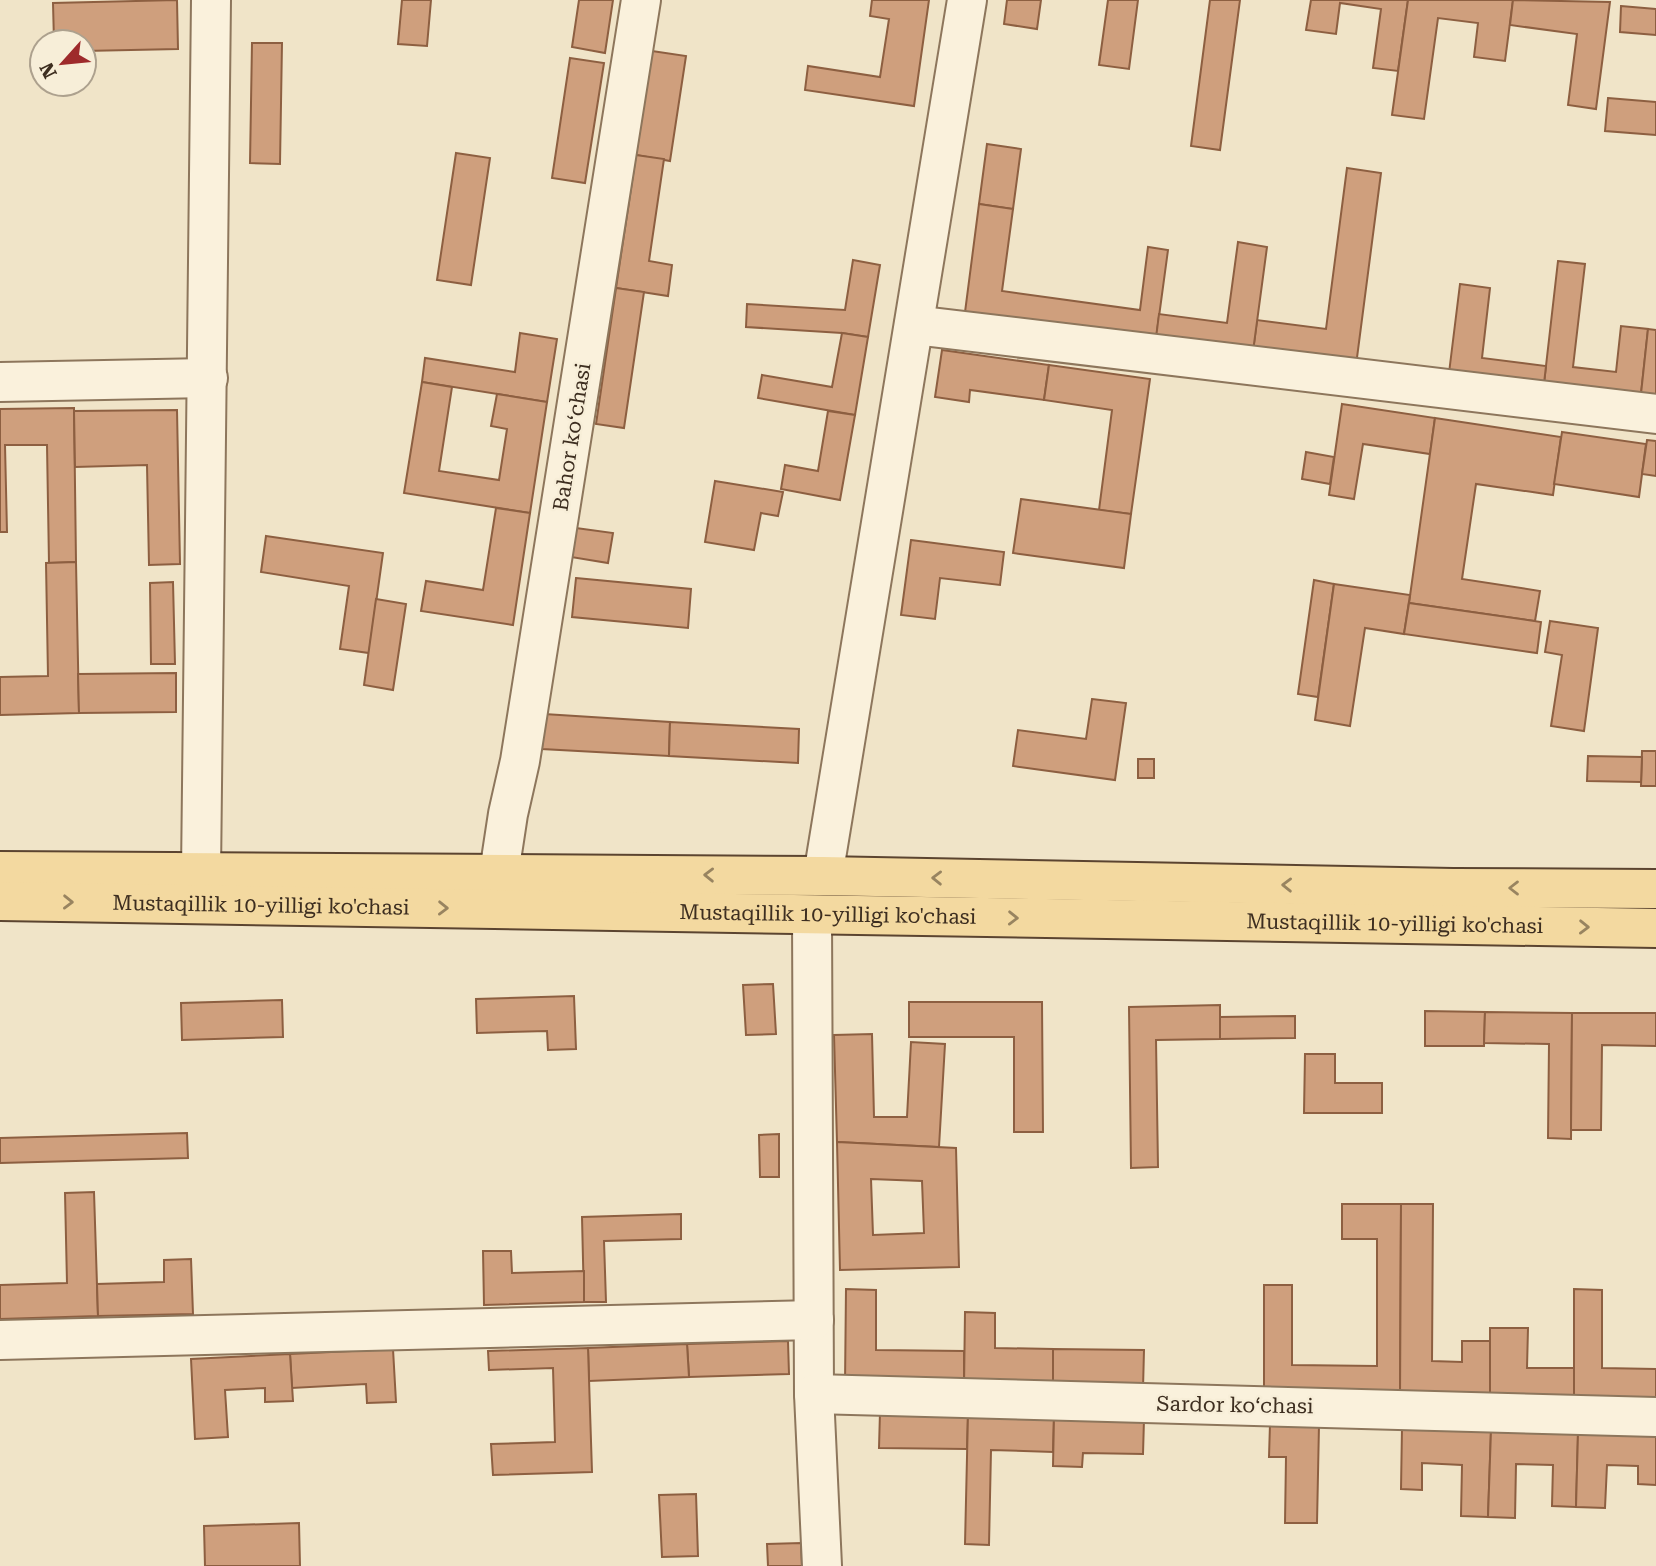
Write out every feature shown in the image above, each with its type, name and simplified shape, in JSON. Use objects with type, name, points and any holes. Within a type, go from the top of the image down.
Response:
[{"type":"main road","name":"Mustaqillik 10-yilligi ko'chasi","points":[[0,871],[822,876],[1453,888],[1656,888]]},
{"type":"main road","name":"Mustaqillik 10-yilligi ko'chasi","points":[[0,901],[1656,928]]},
{"type":"street","points":[[201,873],[211,0]]},
{"type":"street","name":"Bahor koʻchasi","points":[[499,873],[520,761],[640,0]]},
{"type":"street","points":[[822,876],[967,0]]},
{"type":"street","points":[[914,325],[1656,414]]},
{"type":"street","points":[[0,382],[208,378]]},
{"type":"street","points":[[812,915],[814,1394],[822,1566]]},
{"type":"street","points":[[0,1340],[814,1320]]},
{"type":"street","name":"Sardor koʻchasi","points":[[814,1394],[1656,1417]]},
{"type":"building","points":[[177,0],[178,49],[98,51],[98,28],[54,28],[53,3]]},
{"type":"building","points":[[402,0],[431,0],[427,46],[398,44]]},
{"type":"building","points":[[579,0],[613,0],[605,53],[572,47]]},
{"type":"building","points":[[872,0],[929,0],[914,106],[805,90],[808,66],[880,77],[889,19],[870,16]]},
{"type":"building","points":[[1007,0],[1041,0],[1037,29],[1004,24]]},
{"type":"building","points":[[1108,0],[1138,0],[1129,69],[1099,65]]},
{"type":"building","points":[[1210,0],[1240,0],[1220,150],[1191,146]]},
{"type":"building","points":[[1311,0],[1408,0],[1398,71],[1373,68],[1381,9],[1340,3],[1336,34],[1306,30]]},
{"type":"building","points":[[1408,0],[1513,0],[1505,61],[1474,57],[1478,23],[1438,18],[1424,119],[1392,115]]},
{"type":"building","points":[[1513,0],[1610,2],[1596,109],[1568,105],[1577,34],[1510,25]]},
{"type":"building","points":[[1621,6],[1656,9],[1656,35],[1620,32]]},
{"type":"building","points":[[252,43],[282,43],[280,164],[250,163]]},
{"type":"building","points":[[652,51],[686,56],[670,161],[636,155]]},
{"type":"building","points":[[570,58],[604,63],[585,183],[552,178]]},
{"type":"building","points":[[1608,98],[1656,102],[1656,135],[1605,131]]},
{"type":"building","points":[[987,144],[1021,149],[1013,209],[979,204]]},
{"type":"building","points":[[456,153],[490,158],[471,285],[437,280]]},
{"type":"building","points":[[636,155],[664,159],[649,261],[672,265],[668,296],[616,288]]},
{"type":"building","points":[[1347,168],[1381,173],[1355,373],[1252,359],[1257,320],[1326,329]]},
{"type":"building","points":[[979,204],[1013,209],[1002,291],[1140,310],[1148,247],[1168,250],[1155,346],[964,320]]},
{"type":"building","points":[[1238,242],[1267,247],[1252,359],[1155,346],[1159,314],[1227,323]]},
{"type":"building","points":[[853,260],[880,265],[868,337],[746,327],[747,304],[845,310]]},
{"type":"building","points":[[1558,261],[1585,264],[1573,367],[1616,372],[1621,326],[1648,329],[1640,403],[1543,392]]},
{"type":"building","points":[[1460,284],[1490,288],[1482,358],[1546,366],[1543,392],[1448,381]]},
{"type":"building","points":[[616,288],[644,292],[624,428],[596,424]]},
{"type":"building","points":[[1648,329],[1656,330],[1656,405],[1640,403]]},
{"type":"building","points":[[520,333],[557,339],[547,402],[422,382],[425,358],[515,372]]},
{"type":"building","points":[[842,333],[868,337],[855,415],[758,398],[762,375],[832,387]]},
{"type":"building","points":[[942,350],[1049,365],[1044,400],[970,390],[969,402],[935,397]]},
{"type":"building","points":[[1049,365],[1150,379],[1131,514],[1099,510],[1112,410],[1044,400]]},
{"type":"building","points":[[422,382],[452,387],[439,471],[499,480],[507,429],[491,426],[497,394],[547,402],[530,513],[404,493]]},
{"type":"building","points":[[1342,404],[1435,418],[1430,454],[1363,444],[1354,499],[1329,495]]},
{"type":"building","points":[[74,408],[76,562],[49,563],[47,445],[5,445],[7,532],[0,532],[0,409]]},
{"type":"building","points":[[177,410],[180,564],[149,565],[147,465],[75,467],[74,411]]},
{"type":"building","points":[[828,411],[855,415],[840,500],[781,489],[785,465],[818,471]]},
{"type":"building","points":[[1435,418],[1561,437],[1553,495],[1476,484],[1462,579],[1540,591],[1535,621],[1409,603]]},
{"type":"building","points":[[1562,432],[1646,444],[1639,497],[1554,484]]},
{"type":"building","points":[[1647,440],[1656,441],[1656,476],[1642,474]]},
{"type":"building","points":[[1306,452],[1334,457],[1330,484],[1302,479]]},
{"type":"building","points":[[715,481],[783,492],[778,516],[761,513],[754,550],[705,542]]},
{"type":"building","points":[[1021,499],[1131,514],[1124,568],[1013,553]]},
{"type":"building","points":[[496,508],[530,513],[513,625],[421,611],[426,581],[483,590]]},
{"type":"building","points":[[576,528],[613,533],[608,563],[571,557]]},
{"type":"building","points":[[266,536],[383,553],[369,653],[340,649],[349,586],[261,572]]},
{"type":"building","points":[[911,540],[1004,552],[1000,585],[940,578],[935,619],[901,615]]},
{"type":"building","points":[[76,562],[79,713],[0,715],[0,677],[48,676],[46,563]]},
{"type":"building","points":[[576,578],[691,589],[688,628],[572,617]]},
{"type":"building","points":[[1314,580],[1334,584],[1318,697],[1298,694]]},
{"type":"building","points":[[173,582],[175,664],[151,664],[150,583]]},
{"type":"building","points":[[1334,584],[1410,595],[1404,634],[1365,628],[1350,726],[1315,720]]},
{"type":"building","points":[[376,599],[406,604],[393,690],[364,685]]},
{"type":"building","points":[[1409,603],[1541,622],[1537,653],[1404,634]]},
{"type":"building","points":[[1550,621],[1598,628],[1584,731],[1551,726],[1562,655],[1545,652]]},
{"type":"building","points":[[176,673],[176,712],[79,713],[78,674]]},
{"type":"building","points":[[1092,699],[1126,703],[1115,780],[1013,766],[1018,730],[1086,739]]},
{"type":"building","points":[[544,714],[670,722],[669,756],[542,749]]},
{"type":"building","points":[[670,722],[799,729],[798,763],[669,756]]},
{"type":"building","points":[[1642,751],[1656,751],[1656,786],[1641,786]]},
{"type":"building","points":[[1588,756],[1642,757],[1641,782],[1587,781]]},
{"type":"building","points":[[1138,759],[1154,759],[1154,778],[1138,778]]},
{"type":"building","points":[[773,984],[776,1034],[746,1035],[743,985]]},
{"type":"building","points":[[574,996],[576,1049],[548,1050],[547,1031],[477,1033],[476,999]]},
{"type":"building","points":[[282,1000],[283,1037],[182,1040],[181,1003]]},
{"type":"building","points":[[909,1002],[1042,1002],[1043,1132],[1014,1132],[1014,1037],[909,1037]]},
{"type":"building","points":[[1220,1005],[1220,1039],[1156,1040],[1158,1167],[1131,1168],[1129,1007]]},
{"type":"building","points":[[1425,1011],[1485,1012],[1484,1046],[1425,1046]]},
{"type":"building","points":[[1485,1012],[1572,1013],[1571,1139],[1548,1138],[1549,1044],[1484,1043]]},
{"type":"building","points":[[1572,1013],[1656,1013],[1656,1046],[1602,1045],[1601,1130],[1571,1130]]},
{"type":"building","points":[[1295,1016],[1295,1038],[1220,1039],[1220,1017]]},
{"type":"building","points":[[872,1034],[874,1117],[907,1117],[911,1042],[945,1044],[939,1147],[837,1142],[834,1035]]},
{"type":"building","points":[[1305,1054],[1335,1054],[1335,1083],[1382,1083],[1382,1113],[1304,1113]]},
{"type":"building","points":[[187,1133],[188,1158],[0,1163],[0,1138]]},
{"type":"building","points":[[779,1134],[779,1177],[760,1177],[759,1135]]},
{"type":"building","points":[[837,1142],[956,1148],[959,1267],[840,1270]],"holes":[[[871,1179],[922,1181],[924,1233],[873,1235]]]},
{"type":"building","points":[[94,1192],[98,1316],[0,1319],[0,1285],[67,1283],[65,1193]]},
{"type":"building","points":[[1342,1204],[1401,1204],[1400,1400],[1264,1399],[1264,1285],[1292,1285],[1292,1365],[1377,1366],[1377,1239],[1342,1239]]},
{"type":"building","points":[[1401,1204],[1433,1204],[1432,1361],[1462,1362],[1462,1341],[1490,1341],[1490,1400],[1400,1400]]},
{"type":"building","points":[[681,1214],[681,1239],[604,1241],[606,1302],[584,1302],[582,1217]]},
{"type":"building","points":[[483,1251],[511,1251],[512,1273],[584,1271],[584,1302],[484,1305]]},
{"type":"building","points":[[191,1259],[193,1314],[98,1316],[97,1284],[164,1282],[164,1260]]},
{"type":"building","points":[[846,1289],[876,1290],[876,1350],[964,1351],[964,1387],[845,1385]]},
{"type":"building","points":[[1574,1289],[1602,1290],[1602,1368],[1656,1369],[1656,1404],[1574,1401]]},
{"type":"building","points":[[965,1312],[995,1313],[995,1348],[1053,1349],[1053,1388],[964,1387]]},
{"type":"building","points":[[1490,1328],[1528,1328],[1527,1368],[1574,1368],[1574,1401],[1490,1400]]},
{"type":"building","points":[[788,1341],[789,1374],[689,1377],[687,1344]]},
{"type":"building","points":[[687,1344],[689,1377],[589,1381],[588,1348]]},
{"type":"building","points":[[588,1348],[592,1472],[493,1475],[491,1444],[555,1442],[553,1368],[489,1370],[488,1351]]},
{"type":"building","points":[[393,1349],[396,1402],[367,1403],[366,1384],[292,1388],[290,1354]]},
{"type":"building","points":[[1053,1349],[1144,1350],[1143,1389],[1053,1388]]},
{"type":"building","points":[[290,1354],[293,1401],[265,1402],[265,1388],[225,1390],[228,1437],[195,1439],[191,1359]]},
{"type":"building","points":[[880,1412],[968,1414],[967,1449],[879,1448]]},
{"type":"building","points":[[968,1414],[1054,1416],[1053,1452],[991,1450],[989,1545],[965,1544]]},
{"type":"building","points":[[1054,1416],[1144,1419],[1143,1454],[1083,1453],[1082,1467],[1053,1466]]},
{"type":"building","points":[[1270,1424],[1319,1425],[1317,1523],[1285,1523],[1286,1457],[1269,1457]]},
{"type":"building","points":[[1402,1427],[1491,1430],[1488,1517],[1461,1516],[1462,1465],[1422,1463],[1422,1490],[1401,1489]]},
{"type":"building","points":[[1491,1430],[1578,1433],[1576,1507],[1552,1506],[1553,1465],[1516,1464],[1515,1518],[1488,1517]]},
{"type":"building","points":[[1578,1433],[1656,1435],[1656,1485],[1638,1484],[1638,1466],[1607,1465],[1605,1508],[1576,1507]]},
{"type":"building","points":[[696,1494],[698,1556],[662,1557],[659,1495]]},
{"type":"building","points":[[299,1523],[300,1566],[205,1566],[204,1526]]},
{"type":"building","points":[[801,1543],[802,1566],[768,1566],[767,1544]]}]
